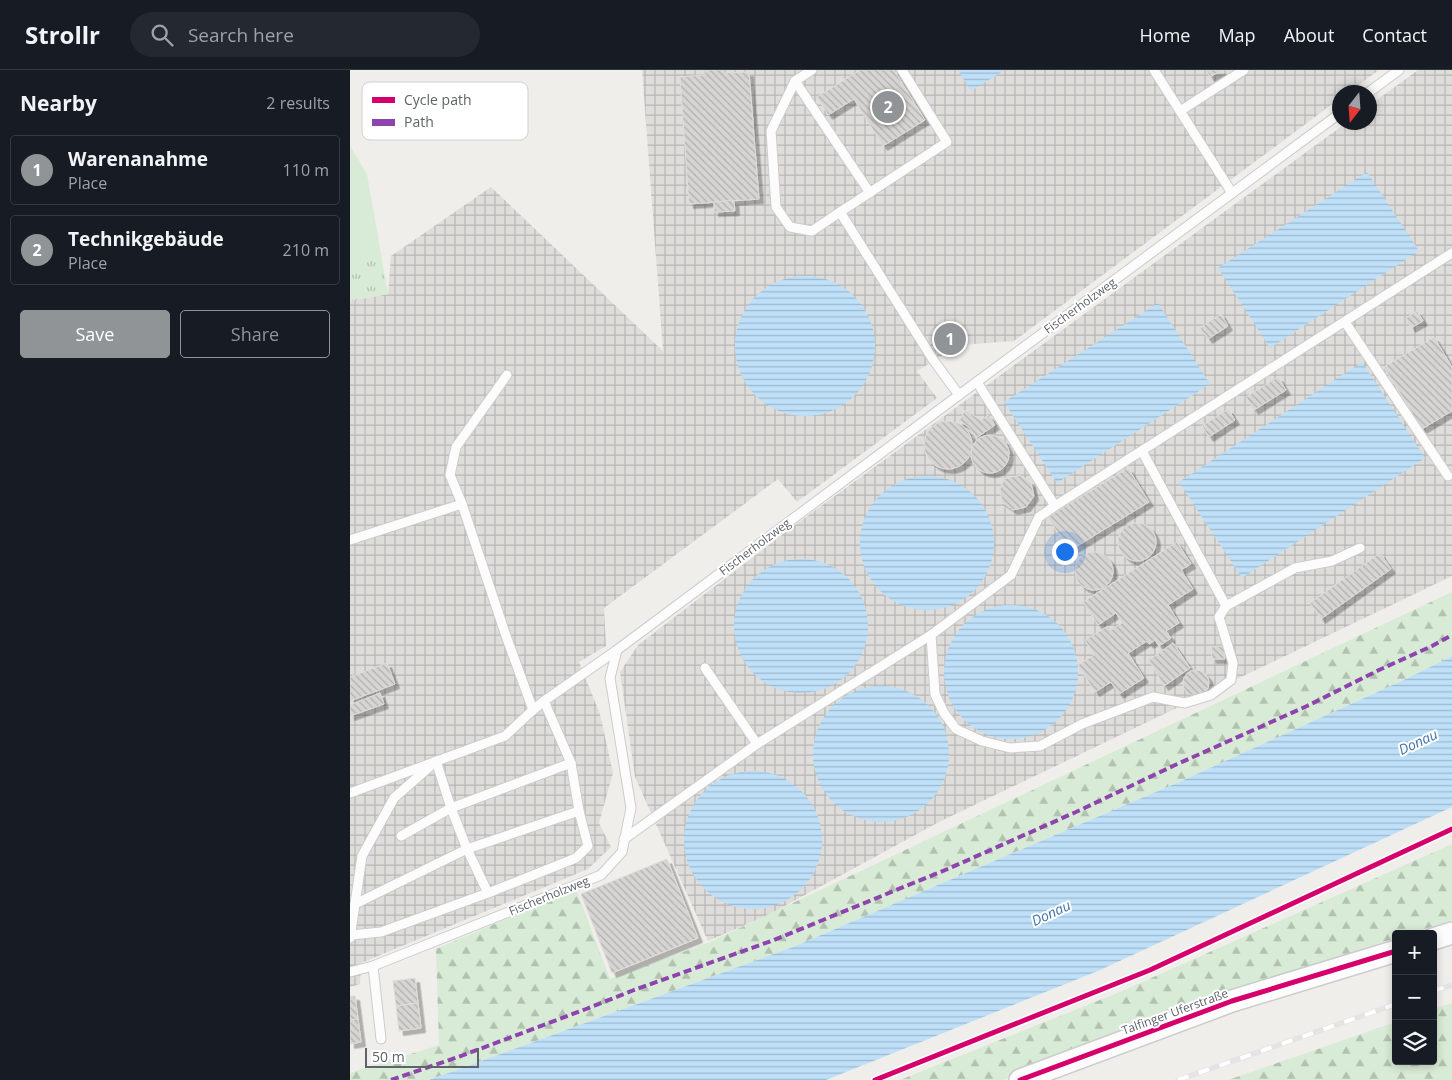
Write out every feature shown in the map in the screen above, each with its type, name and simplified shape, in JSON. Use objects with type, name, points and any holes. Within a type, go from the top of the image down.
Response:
[{"type":"street","points":[[1437,938],[1452,933]]},
{"type":"street","name":"Talfinger Uferstraße","points":[[1020,1080],[1232,1002],[1392,952]]},
{"type":"lane","points":[[812,70],[795,81],[771,131],[776,207],[790,226],[812,231],[947,142],[902,70]]},
{"type":"lane","points":[[1154,70],[1232,193]]},
{"type":"lane","points":[[1180,111],[1244,70]]},
{"type":"lane","points":[[1377,86],[1399,70]]},
{"type":"lane","points":[[795,81],[870,193]]},
{"type":"lane","name":"Fischerholzweg","points":[[350,972],[373,966],[600,875],[622,852],[631,808],[610,678],[617,650],[1332,120]]},
{"type":"lane","points":[[840,212],[920,333],[934,361],[959,395]]},
{"type":"lane","points":[[624,839],[757,744],[931,635],[1011,575],[1040,517],[1055,506],[1452,253]]},
{"type":"lane","points":[[1345,322],[1448,476]]},
{"type":"lane","points":[[508,374],[456,447],[450,475],[462,504],[532,710]]},
{"type":"lane","points":[[977,382],[1055,506]]},
{"type":"lane","points":[[1142,451],[1226,606]]},
{"type":"lane","points":[[350,540],[462,504]]},
{"type":"lane","points":[[931,635],[935,694],[944,713],[956,729],[982,741],[1010,748],[1040,746],[1082,724],[1153,697],[1185,703],[1211,695],[1232,680],[1233,663],[1219,617],[1226,606],[1295,568],[1332,561],[1360,548]]},
{"type":"lane","points":[[350,793],[505,736],[532,710],[617,650]]},
{"type":"lane","points":[[704,668],[757,744]]},
{"type":"lane","points":[[436,760],[394,798],[362,856],[350,937],[381,932],[488,892],[576,858],[588,846],[570,763],[544,701]]},
{"type":"lane","points":[[436,760],[451,808],[467,849],[488,892]]},
{"type":"lane","points":[[401,836],[451,808],[570,763]]},
{"type":"lane","points":[[355,904],[467,849],[579,811]]},
{"type":"lane","points":[[373,966],[381,1039]]},
{"type":"shaded area","points":[[642,70],[1379,70],[1359,85],[1332,85],[1332,104],[1014,341],[959,345],[917,371],[937,398],[797,502],[778,479],[604,608],[606,646],[579,662],[600,714],[613,773],[599,823],[611,847],[588,869],[361,963],[360,984],[350,987],[350,301],[388,294],[391,256],[491,187],[663,351]]},
{"type":"shaded area","points":[[1418,70],[1452,70],[1452,576],[939,822],[768,915],[708,941],[635,777],[620,672],[638,645],[791,528],[1336,130],[1377,130],[1377,100]]},
{"type":"green space","points":[[350,146],[367,174],[381,254],[350,265]]},
{"type":"green space","points":[[381,254],[388,294],[350,301],[350,265]]},
{"type":"green space","points":[[1452,592],[1452,656],[1408,678],[1179,782],[793,947],[429,1080],[350,1080],[350,1073],[439,1045],[436,949],[576,889],[610,979],[710,942]]},
{"type":"green space","points":[[1452,844],[1452,920],[1422,930],[1392,930],[1392,939],[1213,997],[1003,1080],[900,1080],[1120,992]]},
{"type":"green space","points":[[1452,1003],[1452,1080],[1228,1080],[1392,1023],[1392,1065],[1437,1065],[1437,1008]]},
{"type":"water","points":[[958,70],[1005,70],[971,91]]},
{"type":"water","points":[[1367,172],[1419,251],[1270,348],[1218,268]]},
{"type":"water","points":[[805,276],[832,281],[854,297],[870,319],[875,346],[870,373],[854,395],[832,411],[805,416],[778,411],[756,395],[740,373],[735,346],[740,319],[756,297],[778,281]]},
{"type":"water","points":[[1158,303],[1210,384],[1057,483],[1004,402]]},
{"type":"water","points":[[1362,362],[1425,458],[1242,578],[1179,482]]},
{"type":"water","points":[[927,476],[953,481],[974,496],[989,517],[994,543],[989,569],[974,590],[953,605],[927,610],[901,605],[880,590],[865,569],[860,543],[865,517],[880,496],[901,481]]},
{"type":"water","points":[[801,559],[827,564],[838,570],[848,579],[857,589],[863,600],[868,626],[863,652],[857,663],[848,673],[838,682],[827,688],[801,693],[775,688],[764,682],[754,673],[745,663],[739,652],[734,626],[739,600],[745,589],[754,579],[764,570],[775,564]]},
{"type":"water","points":[[1011,605],[1037,610],[1058,625],[1073,646],[1078,672],[1073,698],[1058,719],[1037,734],[1011,739],[985,734],[964,719],[949,698],[944,672],[949,646],[964,625],[985,610]]},
{"type":"water","name":"Donau","points":[[1452,656],[1452,807],[1098,971],[826,1080],[429,1080],[793,947],[1179,782],[1408,678]]},
{"type":"water","points":[[881,686],[907,691],[929,706],[944,728],[949,754],[944,780],[929,802],[907,817],[881,822],[855,817],[833,802],[818,780],[813,754],[818,728],[833,706],[855,691]]},
{"type":"water","points":[[753,771],[779,776],[802,791],[817,814],[822,840],[817,866],[802,889],[779,904],[753,909],[727,904],[704,889],[689,866],[684,840],[689,814],[704,791],[727,776]]},
{"type":"building","points":[[705,70],[724,70],[724,73],[749,72],[759,199],[689,204],[680,77],[705,75]]},
{"type":"building","points":[[860,70],[894,70],[925,120],[883,146],[854,99],[828,115],[817,97]]},
{"type":"building","points":[[1206,70],[1222,70],[1210,77]]},
{"type":"building","points":[[734,200],[735,211],[714,212],[714,202]]},
{"type":"building","points":[[1417,311],[1423,321],[1411,328],[1406,318]]},
{"type":"building","points":[[1221,314],[1228,326],[1208,339],[1200,328]]},
{"type":"building","points":[[952,331],[959,340],[947,348],[941,338]]},
{"type":"building","points":[[1434,337],[1452,367],[1452,411],[1422,429],[1384,367]]},
{"type":"building","points":[[1278,377],[1286,390],[1254,410],[1246,397]]},
{"type":"building","points":[[1228,409],[1235,420],[1209,437],[1202,426]]},
{"type":"building","points":[[965,410],[981,420],[988,415],[995,425],[976,438],[969,427],[959,421]]},
{"type":"building","points":[[948,421],[957,423],[965,428],[970,436],[972,445],[970,454],[965,462],[957,467],[948,469],[939,467],[931,462],[926,454],[924,445],[926,436],[931,428],[939,423]]},
{"type":"building","points":[[990,435],[997,436],[1003,441],[1008,447],[1008,461],[1003,467],[997,472],[990,473],[983,472],[977,467],[972,461],[971,454],[972,447],[977,441],[983,436]]},
{"type":"building","points":[[1128,468],[1149,502],[1069,551],[1048,517]]},
{"type":"building","points":[[1020,475],[1031,483],[1034,496],[1026,507],[1013,510],[1002,502],[1000,489],[1004,479]]},
{"type":"building","points":[[1137,523],[1150,529],[1156,542],[1150,555],[1137,561],[1124,555],[1118,542],[1124,529]]},
{"type":"building","points":[[1177,542],[1191,564],[1181,570],[1193,589],[1168,605],[1179,623],[1166,631],[1171,638],[1159,646],[1155,640],[1149,644],[1147,641],[1128,653],[1144,678],[1119,694],[1111,682],[1095,692],[1078,665],[1094,655],[1085,640],[1108,626],[1111,630],[1122,623],[1116,613],[1098,625],[1083,602]]},
{"type":"building","points":[[1094,552],[1107,558],[1113,571],[1107,584],[1094,590],[1081,584],[1075,571],[1081,558]]},
{"type":"building","points":[[1380,553],[1391,569],[1321,619],[1310,603]]},
{"type":"building","points":[[1173,643],[1190,668],[1164,686],[1149,660]]},
{"type":"building","points":[[1224,646],[1225,659],[1212,659],[1211,647]]},
{"type":"building","points":[[387,663],[395,684],[350,701],[350,677]]},
{"type":"building","points":[[1196,670],[1205,674],[1209,683],[1205,692],[1196,696],[1187,692],[1183,683],[1187,674]]},
{"type":"building","points":[[380,693],[384,704],[350,716],[350,705]]},
{"type":"building","points":[[667,859],[698,938],[612,973],[581,894]]},
{"type":"building","points":[[415,978],[418,1003],[396,1006],[393,981]]},
{"type":"building","points":[[350,996],[355,996],[358,1019],[350,1020]]},
{"type":"building","points":[[418,1003],[421,1028],[399,1031],[396,1006]]},
{"type":"building","points":[[358,1019],[361,1042],[350,1044],[350,1020]]},
{"type":"railway","points":[[1437,990],[1452,985]]},
{"type":"railway","points":[[1178,1080],[1392,1005]]},
{"type":"marked path","points":[[391,1080],[774,940],[950,868],[1307,706],[1452,635]]},
{"type":"cycle path","points":[[875,1080],[1150,970],[1452,829]]},
{"type":"cycle path","points":[[1020,1080],[1232,1001],[1392,952]]},
{"type":"place","name":"Technikgebäude","points":[[888,107]]},
{"type":"place","name":"Warenanahme","points":[[950,339]]}]
